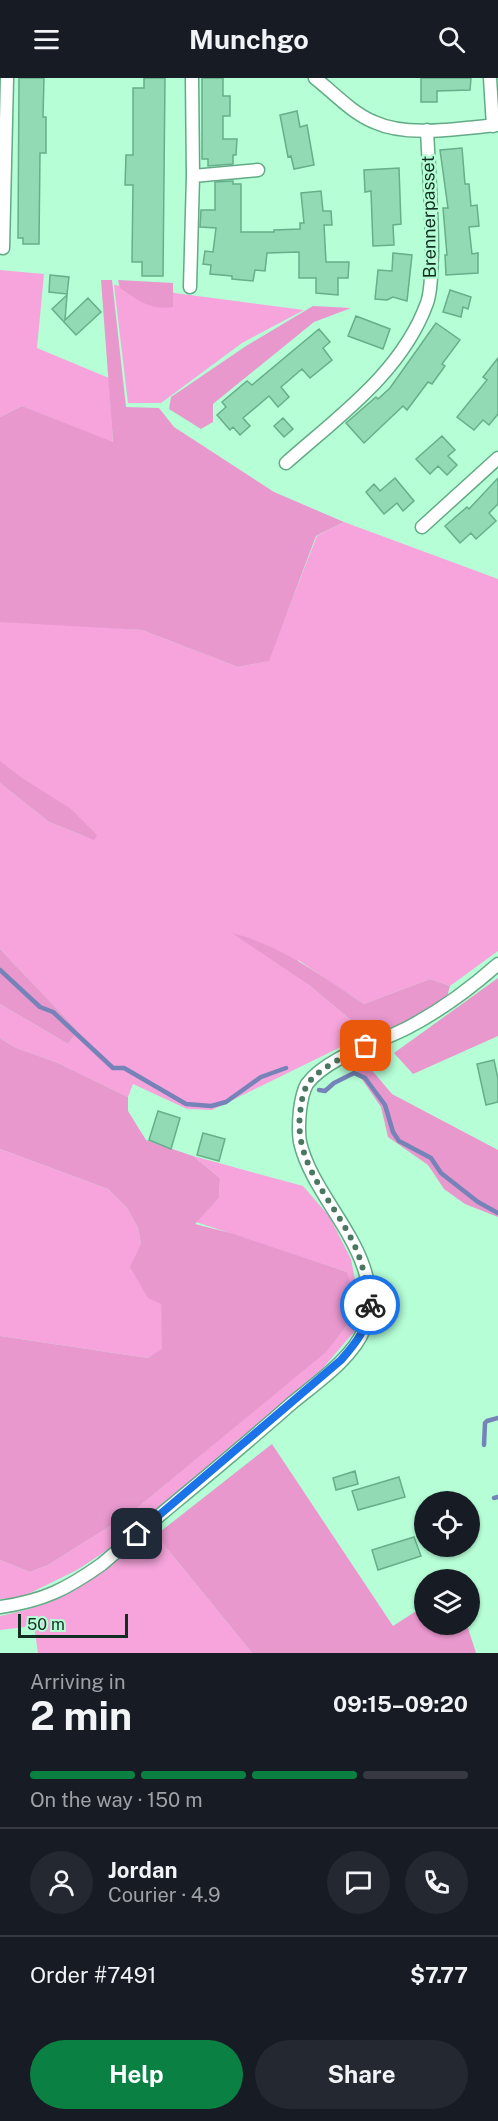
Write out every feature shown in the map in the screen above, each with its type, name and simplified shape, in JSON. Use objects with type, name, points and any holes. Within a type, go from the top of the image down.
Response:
[{"type":"street","points":[[3,248],[7,78]]},
{"type":"street","points":[[190,287],[193,176],[192,78]]},
{"type":"street","name":"Brennerpasset","points":[[315,78],[358,113],[373,122],[409,131],[495,125],[490,78]]},
{"type":"street","name":"Brennerpasset","points":[[286,463],[383,376],[411,338],[428,302],[432,218],[427,130]]},
{"type":"street","points":[[193,176],[258,170]]},
{"type":"street","points":[[422,527],[498,458]]},
{"type":"street","points":[[0,1607],[22,1604],[55,1594],[102,1564],[280,1414],[341,1360],[356,1343],[364,1330],[370,1307],[366,1277],[357,1250],[307,1165],[300,1140],[299,1124],[301,1102],[307,1085],[328,1066],[359,1049],[407,1028],[441,1008],[478,982],[498,964]]},
{"type":"shaded area","points":[[0,270],[44,274],[37,348],[109,378],[113,443],[22,406],[0,417]]},
{"type":"shaded area","points":[[101,280],[112,280],[126,407],[159,408],[174,427],[274,492],[344,522],[316,536],[269,661],[238,667],[142,630],[0,622],[0,417],[22,406],[113,442]]},
{"type":"shaded area","points":[[118,280],[173,283],[173,307],[151,306],[132,297],[120,288]]},
{"type":"shaded area","points":[[114,285],[304,310],[242,343],[161,403],[128,403]]},
{"type":"shaded area","points":[[313,306],[351,308],[314,322],[213,404],[213,422],[201,429],[169,409],[171,397],[246,346]]},
{"type":"shaded area","points":[[344,522],[498,579],[498,951],[450,986],[430,979],[364,1004],[298,960],[309,985],[352,1021],[357,1039],[212,1110],[187,1109],[133,1084],[128,1097],[58,1063],[14,1047],[0,1038],[0,1004],[68,1044],[78,1031],[0,949],[0,783],[49,822],[84,836],[0,769],[0,620],[142,630],[238,667],[268,661],[317,536]]},
{"type":"shaded area","points":[[0,761],[22,778],[70,808],[97,835],[94,840],[49,822],[0,783]]},
{"type":"shaded area","points":[[232,933],[285,954],[364,1004],[430,979],[450,986],[447,997],[401,1024],[357,1039],[352,1021],[309,985]]},
{"type":"shaded area","points":[[0,949],[78,1031],[68,1044],[0,1004]]},
{"type":"shaded area","points":[[498,978],[498,1036],[413,1074],[394,1053]]},
{"type":"shaded area","points":[[0,1038],[14,1047],[58,1063],[128,1097],[128,1111],[146,1140],[193,1156],[220,1178],[219,1198],[195,1224],[234,1234],[347,1272],[353,1293],[348,1324],[326,1352],[131,1513],[48,1565],[30,1572],[0,1560],[0,1336],[148,1358],[162,1349],[161,1304],[148,1298],[130,1267],[141,1244],[138,1228],[127,1208],[108,1189],[0,1149]]},
{"type":"shaded area","points":[[350,1062],[370,1068],[392,1094],[498,1150],[498,1217],[465,1204],[444,1189],[428,1165],[388,1137],[381,1107]]},
{"type":"shaded area","points":[[0,1149],[108,1189],[127,1208],[138,1228],[161,1304],[163,1347],[161,1351],[148,1358],[0,1336]]},
{"type":"shaded area","points":[[193,1156],[303,1186],[329,1216],[351,1259],[360,1306],[354,1332],[323,1368],[115,1545],[77,1570],[22,1597],[0,1599],[0,1560],[30,1572],[48,1565],[131,1513],[326,1351],[348,1324],[347,1272],[196,1222],[219,1198],[220,1178]]},
{"type":"shaded area","points":[[272,1444],[393,1626],[414,1612],[414,1635],[470,1635],[476,1653],[252,1653],[156,1535]]},
{"type":"shaded area","points":[[156,1535],[252,1653],[38,1653],[34,1626],[0,1630],[0,1616],[41,1605],[70,1593],[125,1551]]},
{"type":"building","points":[[19,78],[44,78],[43,117],[46,117],[46,153],[40,153],[39,244],[23,244],[23,238],[18,238]]},
{"type":"building","points":[[144,78],[165,78],[163,276],[142,276],[142,262],[132,262],[133,185],[125,185],[126,155],[133,155],[133,88],[144,88]]},
{"type":"building","points":[[202,78],[223,78],[223,96],[230,96],[230,116],[223,116],[223,139],[237,139],[233,164],[208,166],[208,159],[202,159]]},
{"type":"building","points":[[421,78],[471,78],[470,90],[437,91],[437,102],[421,102]]},
{"type":"building","points":[[297,111],[300,127],[307,125],[314,165],[294,169],[291,156],[288,157],[280,115]]},
{"type":"building","points":[[462,148],[465,184],[469,184],[471,206],[477,205],[479,226],[469,227],[472,254],[478,253],[478,273],[446,275],[445,255],[447,255],[443,208],[448,208],[440,150]]},
{"type":"building","points":[[399,168],[401,224],[393,225],[394,245],[373,246],[371,191],[365,192],[364,170]]},
{"type":"building","points":[[233,181],[233,184],[241,184],[241,232],[300,229],[300,223],[304,223],[301,193],[321,191],[323,211],[331,211],[332,225],[324,225],[326,262],[349,262],[348,278],[338,278],[338,295],[316,293],[316,278],[299,278],[299,252],[267,253],[265,271],[255,270],[253,281],[210,274],[211,265],[203,264],[205,251],[213,252],[216,228],[200,227],[201,210],[215,210],[215,182]]},
{"type":"building","points":[[393,253],[412,255],[407,301],[393,297],[387,300],[375,299],[378,270],[392,271]]},
{"type":"building","points":[[50,275],[69,277],[67,294],[49,292]]},
{"type":"building","points":[[450,290],[471,297],[468,309],[463,307],[461,317],[443,312]]},
{"type":"building","points":[[67,295],[65,320],[88,298],[101,312],[76,335],[52,309]]},
{"type":"building","points":[[356,316],[390,329],[383,349],[348,336]]},
{"type":"building","points":[[436,323],[460,340],[442,364],[445,366],[432,384],[428,382],[407,410],[403,406],[364,443],[346,423],[390,388]]},
{"type":"building","points":[[319,329],[330,342],[323,348],[332,360],[310,378],[302,369],[281,387],[289,397],[278,407],[269,396],[243,418],[250,426],[240,435],[233,427],[230,430],[217,415],[226,407],[222,402],[247,381],[252,385]]},
{"type":"building","points":[[498,358],[498,414],[489,425],[483,420],[474,430],[457,417],[487,380],[483,377]]},
{"type":"building","points":[[283,418],[293,429],[284,437],[274,426]]},
{"type":"building","points":[[442,436],[455,450],[448,456],[457,465],[447,475],[438,466],[430,474],[416,459]]},
{"type":"building","points":[[395,478],[414,501],[403,511],[397,503],[384,514],[366,492],[374,484],[380,491]]},
{"type":"building","points":[[498,478],[498,504],[489,513],[496,521],[476,539],[471,533],[460,543],[445,526],[467,507],[469,509]]},
{"type":"building","points":[[494,1060],[498,1079],[498,1102],[486,1105],[477,1064]]},
{"type":"building","points":[[158,1111],[180,1118],[171,1149],[149,1140]]},
{"type":"building","points":[[203,1133],[225,1139],[219,1161],[197,1155]]},
{"type":"building","points":[[355,1471],[358,1484],[336,1490],[333,1478]]},
{"type":"building","points":[[399,1477],[405,1497],[358,1510],[352,1491]]},
{"type":"building","points":[[414,1537],[414,1557],[418,1557],[378,1570],[372,1550]]},
{"type":"waterway","points":[[0,970],[40,1007],[53,1012],[113,1068],[124,1068],[186,1104],[211,1106],[226,1102],[261,1077],[286,1068]]},
{"type":"waterway","points":[[319,1090],[325,1091],[334,1083],[354,1073],[365,1078],[385,1105],[393,1132],[399,1141],[431,1158],[441,1173],[478,1202],[498,1213]]},
{"type":"waterway","points":[[484,1445],[485,1423],[498,1418]]},
{"type":"waterway","points":[[494,1498],[498,1497]]},
{"type":"way so far","points":[[366,1046],[328,1066],[307,1085],[301,1102],[299,1124],[300,1140],[307,1165],[357,1250],[366,1277],[370,1305]]},
{"type":"route","points":[[137,1534],[341,1360],[364,1330],[370,1305]]}]
